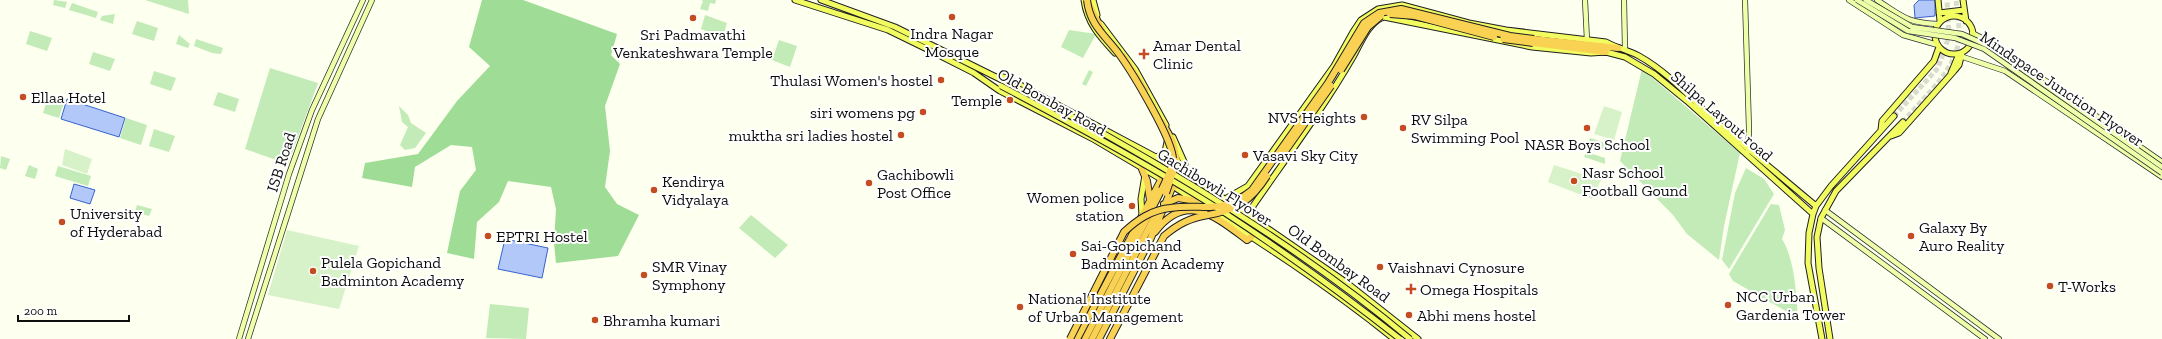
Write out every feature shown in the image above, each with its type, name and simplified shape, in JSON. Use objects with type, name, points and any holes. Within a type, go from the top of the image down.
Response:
[{"type":"highway","points":[[1085,0],[1091,18],[1104,38],[1118,54],[1152,109],[1172,148],[1173,161],[1144,225],[1085,339]]},
{"type":"highway","points":[[1091,0],[1095,18],[1130,65],[1173,142],[1177,161],[1166,192],[1143,242],[1092,339]]},
{"type":"highway","points":[[1070,339],[1124,232],[1136,221],[1150,213],[1170,208],[1214,208],[1226,206],[1237,201],[1252,190],[1328,83],[1364,23],[1373,16],[1385,11],[1408,10],[1534,41],[1606,52]]},
{"type":"highway","points":[[1110,339],[1164,236],[1175,226],[1188,220],[1232,208],[1252,196],[1325,96],[1368,26],[1379,16],[1393,13],[1408,15],[1512,41],[1534,41],[1618,48]]},
{"type":"highway","points":[[1077,339],[1142,215],[1150,204],[1161,180],[1162,170],[1171,165],[1177,166],[1182,170],[1182,182],[1173,188],[1164,204],[1150,240],[1099,339]]},
{"type":"highway","points":[[1143,172],[1149,189],[1150,204]]},
{"type":"highway","points":[[1161,180],[1165,186],[1173,188]]},
{"type":"highway","points":[[1164,204],[1178,198],[1196,200]]},
{"type":"highway","points":[[1150,240],[1166,219],[1173,214],[1188,210],[1215,216],[1247,240],[1252,237],[1261,223]]},
{"type":"main road","name":"ISB Road","points":[[239,339],[289,174],[312,110],[363,0]]},
{"type":"main road","name":"ISB Road","points":[[248,339],[318,119],[372,0]]},
{"type":"main road","name":"Old Bombay Road","points":[[795,0],[888,30],[988,81],[1000,91],[1116,152],[1143,172],[1161,180]]},
{"type":"main road","points":[[821,0],[895,27],[994,76]]},
{"type":"main road","points":[[1085,0],[1089,20],[1103,40],[1124,62],[1133,75],[1167,142],[1171,165]]},
{"type":"main road","points":[[1091,0],[1097,17],[1135,69],[1178,145],[1185,164],[1182,170]]},
{"type":"main road","points":[[1585,0],[1588,40]]},
{"type":"main road","points":[[1624,0],[1625,49]]},
{"type":"main road","points":[[1745,0],[1747,152]]},
{"type":"main road","points":[[1849,0],[1902,35],[1938,46],[1946,52],[1961,54],[1994,66],[2035,91],[2162,178]]},
{"type":"main road","name":"Mindspace Junction Flyover","points":[[1857,0],[1908,31],[1955,38],[1984,49],[2162,173]]},
{"type":"main road","name":"Mindspace Junction Flyover","points":[[1866,0],[1912,27],[1962,34],[1991,47],[2162,167]]},
{"type":"main road","points":[[1877,0],[1907,20],[1920,23],[1939,23],[1953,16],[1966,21]]},
{"type":"main road","points":[[1880,131],[1882,120],[1934,61],[1938,46],[1935,35],[1939,23],[1940,13],[1938,0]]},
{"type":"main road","points":[[1963,0],[1966,21],[1972,33],[1990,42],[2162,162]]},
{"type":"main road","name":"Shilpa Layout road","points":[[1225,199],[1248,186],[1319,87],[1361,20],[1378,8],[1402,5],[1486,26],[1606,42],[1640,56],[1667,76],[1813,214]]},
{"type":"main road","points":[[1940,13],[1964,10]]},
{"type":"main road","points":[[1252,218],[1253,206],[1333,92],[1365,37],[1379,18],[1390,17],[1532,47],[1590,54],[1606,52]]},
{"type":"main road","points":[[1473,35],[1476,24]]},
{"type":"main road","points":[[1484,38],[1486,26]]},
{"type":"main road","points":[[1890,136],[1899,133],[1952,74],[1961,54],[1969,47],[1972,33]]},
{"type":"main road","name":"Shilpa Layout road","points":[[1606,52],[1618,54],[1638,64],[1663,81],[1747,152],[1816,206]]},
{"type":"main road","name":"Old Bombay Road","points":[[994,76],[1007,78],[1171,165]]},
{"type":"main road","name":"Gachibowli Flyover","points":[[994,76],[1002,83],[1100,138],[1225,214],[1348,299],[1400,339]]},
{"type":"main road","points":[[1663,81],[1667,76]]},
{"type":"main road","points":[[2035,91],[2044,80]]},
{"type":"main road","name":"Gachibowli Flyover","points":[[988,81],[1002,83],[1107,136],[1230,210],[1346,289],[1410,339]]},
{"type":"main road","points":[[1822,339],[1808,263],[1809,233],[1813,214],[1816,206],[1894,116]]},
{"type":"main road","points":[[1830,339],[1819,268],[1817,237],[1821,218],[1836,191],[1902,122]]},
{"type":"main road","points":[[1116,152],[1123,139]]},
{"type":"main road","points":[[1157,157],[1165,152],[1167,142]]},
{"type":"main road","name":"Old Bombay Road","points":[[1182,170],[1347,283],[1418,339]]},
{"type":"main road","points":[[1142,215],[1141,199],[1143,172]]},
{"type":"main road","points":[[1173,188],[1196,200],[1252,237],[1365,315],[1394,339]]},
{"type":"main road","points":[[1794,197],[1798,191]]},
{"type":"main road","points":[[1825,210],[2000,339]]},
{"type":"main road","points":[[1821,218],[1985,339]]},
{"type":"main road","points":[[1980,335],[1985,328]]},
{"type":"green space","points":[[54,0],[67,2],[65,8],[53,5]]},
{"type":"green space","points":[[145,0],[188,0],[189,14]]},
{"type":"green space","points":[[482,0],[523,0],[617,34],[611,55],[620,64],[605,106],[610,151],[605,187],[617,204],[639,215],[618,256],[556,263],[554,243],[556,209],[551,187],[508,181],[499,202],[477,222],[474,259],[447,253],[460,191],[476,170],[472,147],[451,145],[415,167],[412,187],[362,178],[365,163],[418,154],[457,101],[490,66],[469,47]]},
{"type":"green space","points":[[701,0],[716,0],[715,4],[710,3],[708,11],[700,9],[703,1]]},
{"type":"green space","points":[[72,3],[98,12],[96,18],[69,10]]},
{"type":"green space","points":[[115,14],[113,24],[100,20],[102,16]]},
{"type":"green space","points":[[705,15],[727,23],[723,37],[701,29]]},
{"type":"green space","points":[[137,21],[158,28],[154,41],[132,34]]},
{"type":"green space","points":[[1069,30],[1096,34],[1083,58],[1061,47]]},
{"type":"green space","points":[[30,31],[52,38],[47,51],[26,44]]},
{"type":"green space","points":[[179,35],[190,44],[188,48],[176,44]]},
{"type":"green space","points":[[196,39],[223,48],[221,54],[212,53],[194,46]]},
{"type":"green space","points":[[779,40],[797,46],[790,67],[772,60]]},
{"type":"green space","points":[[93,52],[115,59],[110,71],[89,64]]},
{"type":"green space","points":[[270,68],[318,83],[288,164],[245,149]]},
{"type":"green space","points":[[1642,69],[1740,153],[1724,226],[1719,260],[1687,234],[1673,215],[1620,161]]},
{"type":"green space","points":[[1089,70],[1093,72],[1086,86],[1082,84]]},
{"type":"green space","points":[[154,71],[176,78],[171,91],[150,84]]},
{"type":"green space","points":[[218,92],[239,99],[235,112],[213,105]]},
{"type":"green space","points":[[49,94],[65,99],[59,118],[43,113]]},
{"type":"green space","points":[[399,106],[408,115],[411,123],[426,133],[415,148],[405,150],[400,145],[408,127],[402,122]]},
{"type":"green space","points":[[1604,106],[1622,112],[1614,140],[1594,134]]},
{"type":"green space","points":[[126,118],[147,125],[141,145],[120,138]]},
{"type":"green space","points":[[154,129],[175,136],[169,152],[149,146]]},
{"type":"green space","points":[[1590,138],[1612,145],[1610,151],[1588,144]]},
{"type":"green space","points":[[65,149],[92,159],[87,174],[62,165]]},
{"type":"green space","points":[[1586,152],[1605,158],[1605,164],[1584,157]]},
{"type":"green space","points":[[1,156],[10,159],[6,170],[0,168]]},
{"type":"green space","points":[[29,165],[38,169],[35,179],[25,176]]},
{"type":"green space","name":"Nasr School Football Gound","points":[[1554,165],[1601,180],[1592,199],[1548,182]]},
{"type":"green space","points":[[58,166],[91,176],[88,186],[55,176]]},
{"type":"green space","points":[[1746,168],[1764,179],[1774,194],[1729,269],[1722,260],[1735,193]]},
{"type":"green space","points":[[1771,204],[1779,205],[1785,230],[1782,239],[1790,257],[1798,318],[1733,281],[1729,274]]},
{"type":"green space","points":[[137,205],[152,209],[149,216],[135,212]]},
{"type":"green space","points":[[751,215],[788,245],[775,258],[739,228]]},
{"type":"green space","name":"Pulela Gopichand Badminton Academy","points":[[287,230],[359,246],[339,309],[268,295]]},
{"type":"green space","points":[[490,304],[529,308],[526,339],[486,338]]},
{"type":"water","points":[[1919,0],[1935,0],[1935,16],[1915,18],[1914,5]]},
{"type":"water","points":[[67,99],[125,118],[119,137],[61,119]]},
{"type":"water","points":[[74,184],[95,190],[90,204],[70,198]]},
{"type":"water","points":[[505,239],[548,248],[542,278],[498,269]]},
{"type":"tunnel","points":[[1894,116],[1938,68],[1949,36],[1947,0]]},
{"type":"tunnel","points":[[1903,122],[1934,88],[1948,69],[1953,59],[1957,49],[1959,37],[1956,0]]},
{"type":"place","name":"Indra Nagar Mosque","points":[[952,17]]},
{"type":"place","name":"Sri Padmavathi Venkateshwara Temple","points":[[693,18]]},
{"type":"place","name":"Amar Dental Clinic","points":[[1144,54]]},
{"type":"place","name":"Thulasi Women's hostel","points":[[941,80]]},
{"type":"place","name":"Ellaa Hotel","points":[[23,97]]},
{"type":"place","name":"Temple","points":[[1010,100]]},
{"type":"place","name":"siri womens pg","points":[[923,112]]},
{"type":"place","name":"NVS Heights","points":[[1364,117]]},
{"type":"place","name":"RV Silpa Swimming Pool","points":[[1403,128]]},
{"type":"place","name":"NASR Boys School","points":[[1587,128]]},
{"type":"place","name":"muktha sri ladies hostel","points":[[901,135]]},
{"type":"place","name":"Vasavi Sky City","points":[[1245,155]]},
{"type":"place","name":"Nasr School Football Gound","points":[[1574,181]]},
{"type":"place","name":"Gachibowli Post Office","points":[[869,183]]},
{"type":"place","name":"Kendirya Vidyalaya","points":[[654,190]]},
{"type":"place","name":"Women police station","points":[[1132,206]]},
{"type":"place","name":"University of Hyderabad","points":[[62,222]]},
{"type":"place","name":"EPTRI Hostel","points":[[488,236]]},
{"type":"place","name":"Galaxy By Auro Reality","points":[[1911,236]]},
{"type":"place","name":"Sai-Gopichand Badminton Academy","points":[[1073,254]]},
{"type":"place","name":"Vaishnavi Cynosure","points":[[1380,267]]},
{"type":"place","name":"Pulela Gopichand Badminton Academy","points":[[313,271]]},
{"type":"place","name":"SMR Vinay Symphony","points":[[644,275]]},
{"type":"place","name":"T-Works","points":[[2050,286]]},
{"type":"place","name":"Omega Hospitals","points":[[1411,289]]},
{"type":"place","name":"NCC Urban Gardenia Tower","points":[[1728,305]]},
{"type":"place","name":"National Institute of Urban Management","points":[[1020,307]]},
{"type":"place","name":"Abhi mens hostel","points":[[1409,315]]},
{"type":"place","name":"Bhramha kumari","points":[[595,320]]}]
